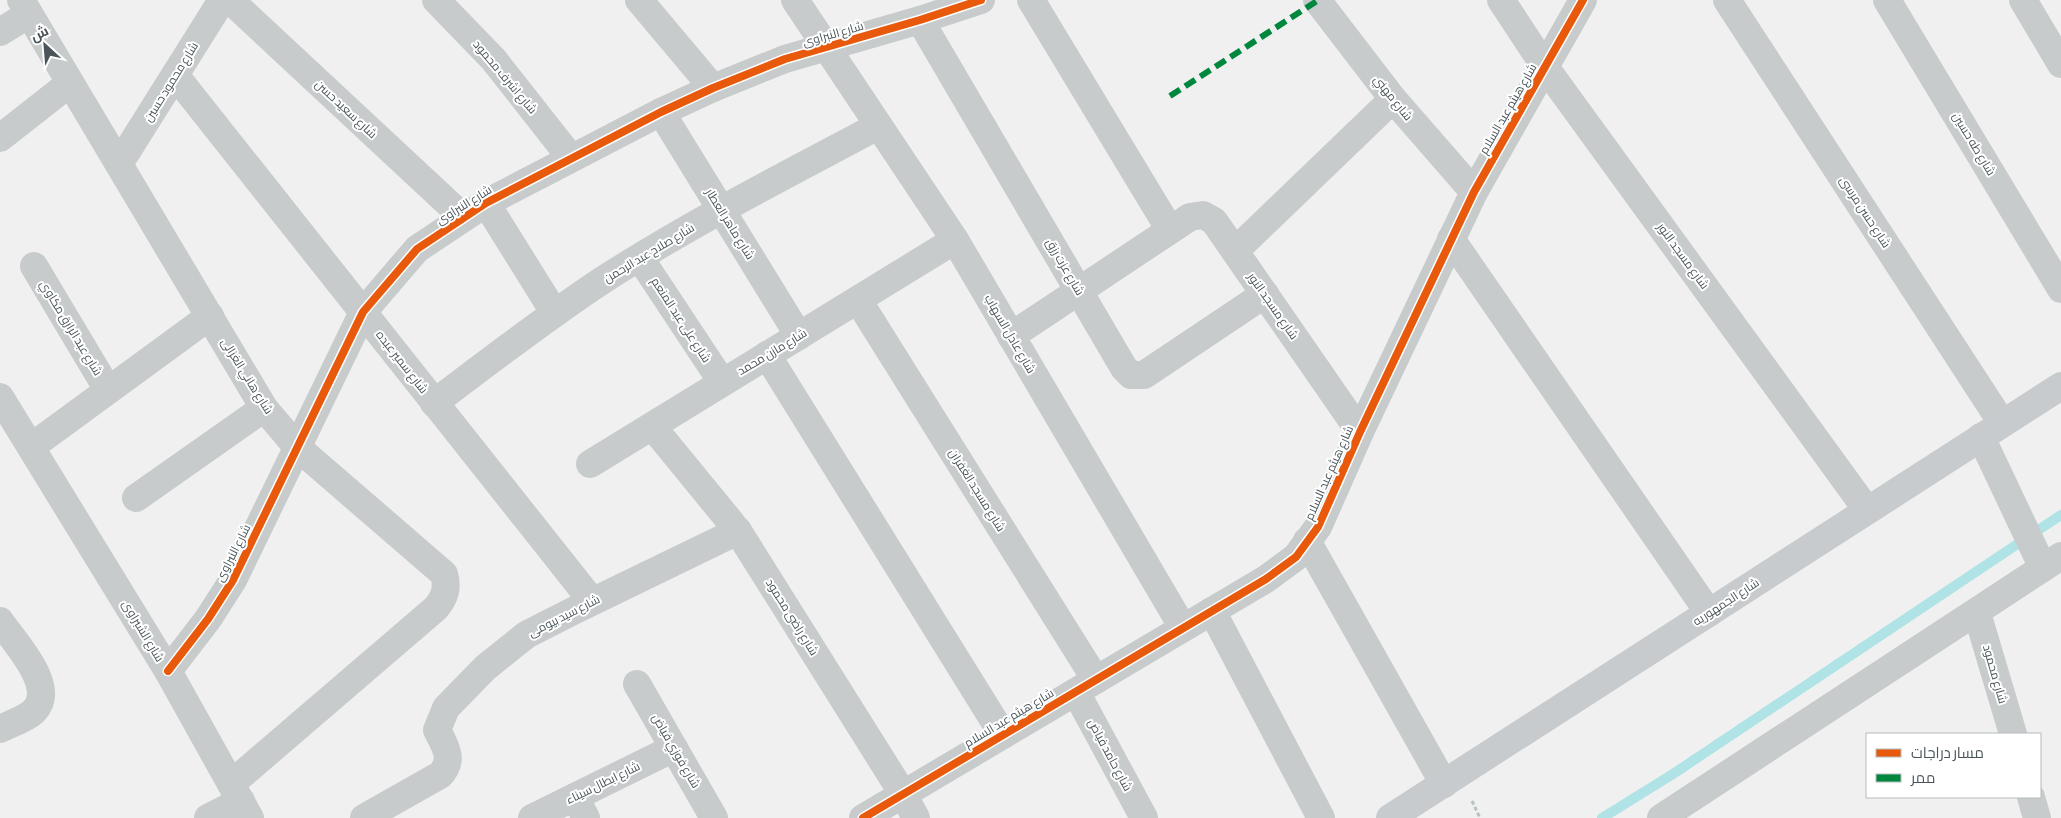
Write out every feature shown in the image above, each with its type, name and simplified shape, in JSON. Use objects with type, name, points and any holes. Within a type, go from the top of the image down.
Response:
[{"type":"main road","name":"شارع الجمهوريه","points":[[1390,818],[1867,510],[1991,440],[2061,386]]},
{"type":"street","name":"شارع محمود حسين","points":[[119,164],[222,0]]},
{"type":"street","name":"شارع سعيد حسن","points":[[230,0],[463,217]]},
{"type":"street","name":"شارع اشرف محمود","points":[[436,0],[494,60],[571,158]]},
{"type":"street","points":[[639,0],[713,88]]},
{"type":"street","name":"شارع عادل السهاب","points":[[795,0],[955,240],[1183,628]]},
{"type":"street","points":[[1011,336],[1170,230],[1031,0]]},
{"type":"street","name":"شارع مهني","points":[[1316,0],[1392,99],[1474,192]]},
{"type":"street","name":"شارع مسجد النور","points":[[1501,0],[1545,66],[1867,510]]},
{"type":"street","name":"شارع هيثم عبد السلام","points":[[863,818],[1266,580],[1296,557],[1318,527],[1360,432],[1474,192],[1583,0]]},
{"type":"street","name":"شارع حسن مرسى","points":[[1727,0],[1991,440],[2046,557]]},
{"type":"street","name":"شارع طه حسين","points":[[1887,0],[2061,289]]},
{"type":"street","points":[[2023,0],[2061,64]]},
{"type":"street","name":"شارع النبراوى","points":[[168,671],[208,619],[233,580],[363,312],[418,249],[486,203],[571,158],[713,88],[785,59],[920,20],[970,1]]},
{"type":"street","points":[[0,32],[25,7]]},
{"type":"street","name":"شارع هاني الغزالى","points":[[25,7],[264,408],[298,447],[444,574],[446,593],[436,608],[241,801],[208,818]]},
{"type":"street","name":"شارع عزت رزق","points":[[920,20],[1130,375],[1144,375],[1265,294]]},
{"type":"street","name":"شارع سمير عبده","points":[[175,75],[592,601]]},
{"type":"street","points":[[0,138],[70,83]]},
{"type":"street","points":[[1235,251],[1392,99]]},
{"type":"street","name":"شارع ماهر العطار","points":[[662,112],[799,336]]},
{"type":"street","name":"شارع صلاح عبد الرحمن","points":[[434,403],[554,312],[640,258],[722,210],[878,126]]},
{"type":"street","points":[[486,203],[554,312]]},
{"type":"street","name":"شارع مسجد النور","points":[[1170,230],[1190,218],[1203,215],[1214,221],[1360,432]]},
{"type":"street","points":[[1451,239],[1709,613]]},
{"type":"street","name":"شارع مازن محمد","points":[[590,464],[955,240]]},
{"type":"street","name":"شارع على عبد المنعم","points":[[640,258],[722,382]]},
{"type":"street","name":"شارع عبد الرازق مكاوي","points":[[34,266],[108,390]]},
{"type":"street","name":"شارع مسجد الغفران","points":[[858,300],[1086,686]]},
{"type":"street","points":[[31,447],[210,316]]},
{"type":"street","points":[[767,355],[1003,735]]},
{"type":"street","name":"شارع الشبراوى","points":[[0,397],[168,671],[241,801]]},
{"type":"street","points":[[136,498],[264,408]]},
{"type":"street","name":"شارع راضى محمود","points":[[652,426],[738,531],[903,794],[916,818]]},
{"type":"street","name":"شارع سيد بيومى","points":[[364,818],[445,771],[449,758],[437,730],[440,718],[446,708],[485,668],[526,635],[738,531]]},
{"type":"street","points":[[1307,541],[1444,784]]},
{"type":"street","points":[[1661,818],[1686,810],[1977,613],[2046,557]]},
{"type":"street","points":[[1212,611],[1321,818]]},
{"type":"street","name":"شارع محمود","points":[[1977,613],[2012,733]]},
{"type":"street","points":[[0,729],[33,712],[42,696],[39,677],[4,634]]},
{"type":"street","name":"شارع فوزي فياض","points":[[637,684],[714,818]]},
{"type":"street","name":"شارع حامد فياض","points":[[1086,686],[1144,818]]},
{"type":"street","name":"شارع ابطال سيناء","points":[[532,818],[581,807],[674,748]]},
{"type":"street","points":[[2031,798],[2037,818]]},
{"type":"path","points":[[1472,802],[1480,818]]},
{"type":"waterway","points":[[1602,818],[1673,774],[2061,515]]},
{"type":"marked path","points":[[1170,96],[1317,1]]},
{"type":"cycle path","points":[[168,671],[208,619],[233,580],[363,312],[417,249],[486,203],[661,112],[713,88],[785,59],[920,20],[981,0]]},
{"type":"cycle path","points":[[863,818],[1266,579],[1296,557],[1318,527],[1360,432],[1474,192],[1583,0]]}]
